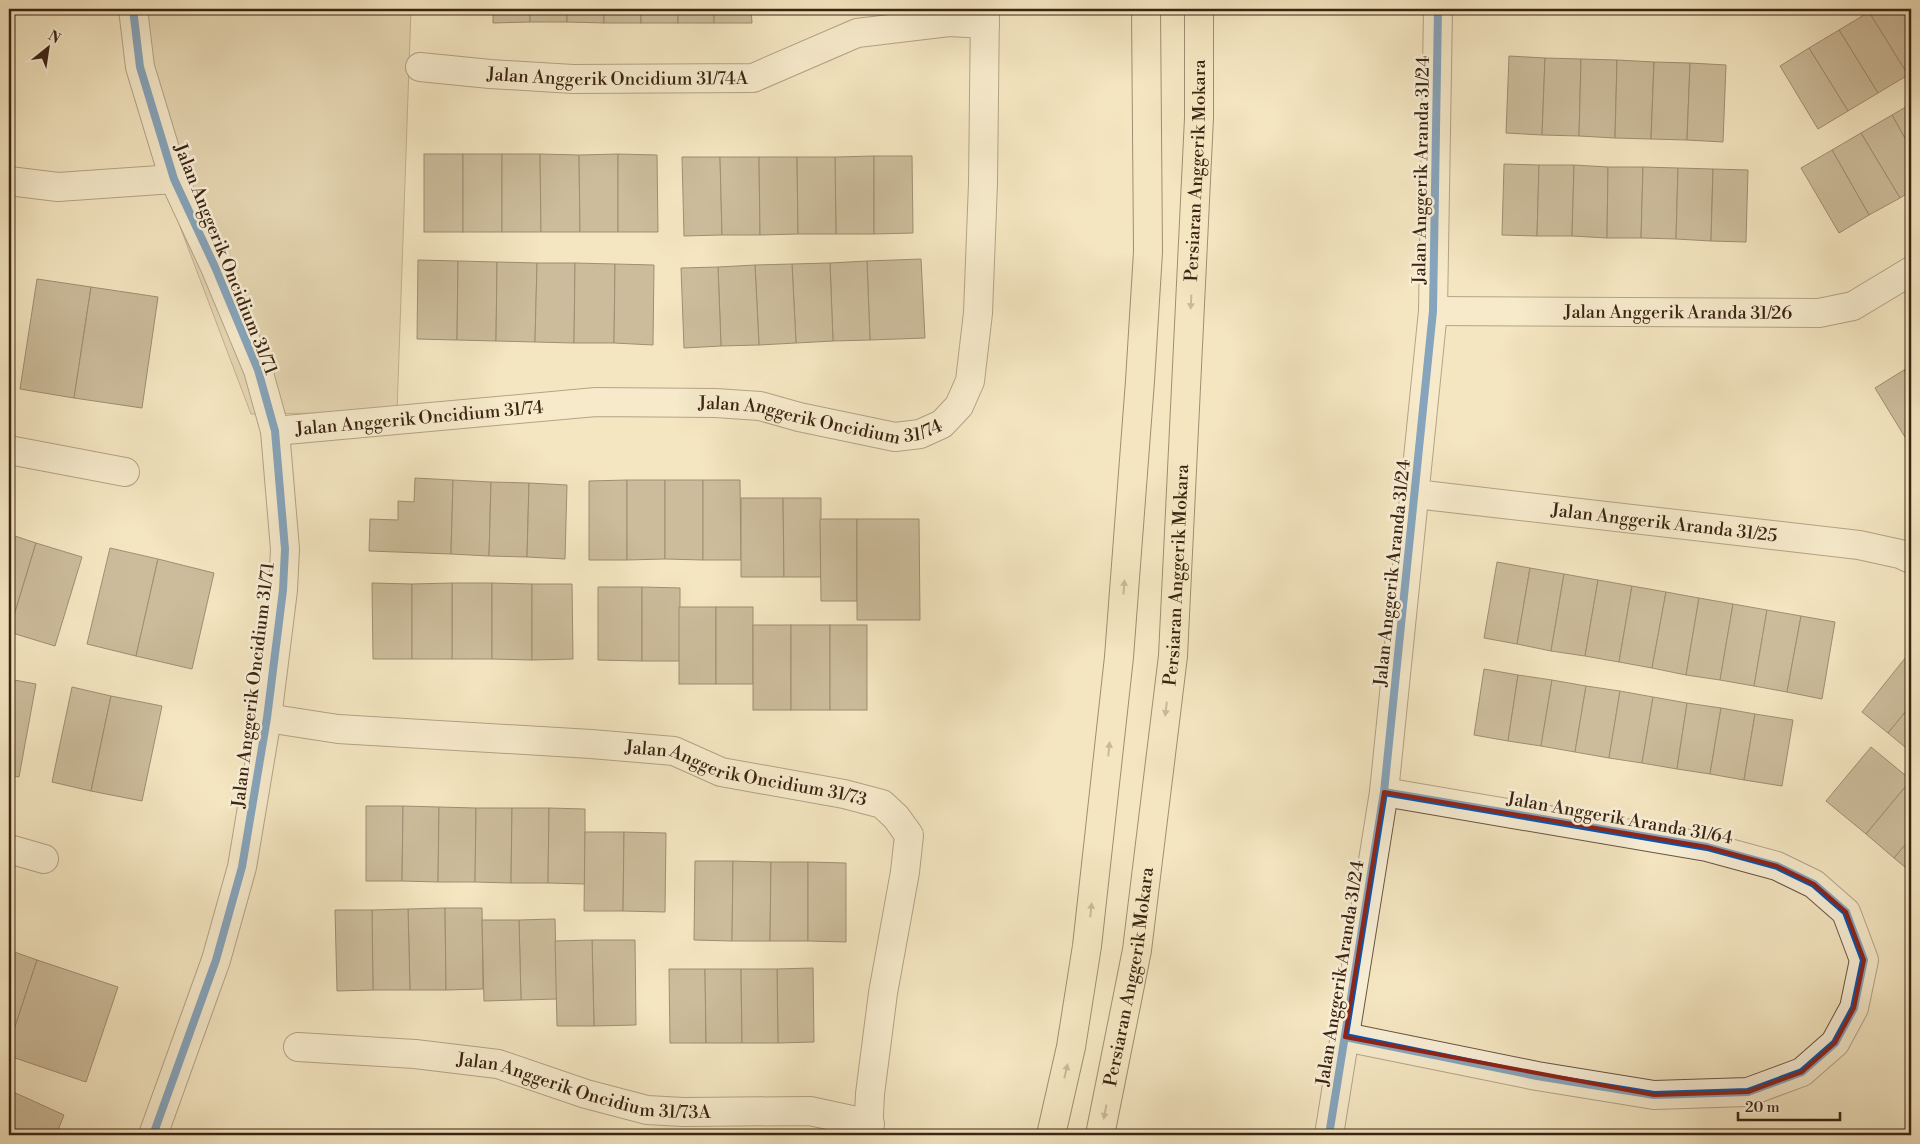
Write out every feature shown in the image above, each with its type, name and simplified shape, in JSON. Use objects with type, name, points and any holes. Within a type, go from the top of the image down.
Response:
[{"type":"main road","points":[[1052,1135],[1071,1047],[1087,946],[1119,656],[1148,252],[1146,9]]},
{"type":"main road","name":"Persiaran Anggerik Mokara","points":[[1100,1135],[1136,950],[1173,656],[1199,118],[1199,9]]},
{"type":"street","name":"Jalan Anggerik Oncidium 31/71","points":[[133,9],[140,67],[174,179],[215,267],[258,370],[274,431],[285,549],[283,590],[267,718],[242,867],[216,960],[153,1135]]},
{"type":"street","name":"Jalan Anggerik Aranda 31/24","points":[[1329,1135],[1384,792],[1434,311],[1438,9]]},
{"type":"street","name":"Jalan Anggerik Oncidium 31/74A","points":[[420,67],[490,74],[573,79],[753,78],[857,33],[985,17]]},
{"type":"street","name":"Jalan Anggerik Oncidium 31/74","points":[[274,431],[596,402],[715,403],[760,406],[799,417],[895,437],[920,434],[942,424],[959,406],[970,381],[978,312],[983,184],[985,17]]},
{"type":"street","points":[[9,181],[58,187],[174,179]]},
{"type":"street","name":"Jalan Anggerik Aranda 31/26","points":[[1434,311],[1819,313],[1853,306],[1911,271]]},
{"type":"street","points":[[9,450],[125,472]]},
{"type":"street","name":"Jalan Anggerik Aranda 31/25","points":[[1415,494],[1859,545],[1900,554],[1911,560]]},
{"type":"street","name":"Jalan Anggerik Oncidium 31/73","points":[[267,718],[338,728],[674,751],[721,772],[844,794],[882,804],[896,817],[908,835],[905,872],[883,993],[870,1094],[869,1130]]},
{"type":"street","name":"Jalan Anggerik Aranda 31/64","points":[[1345,1037],[1537,1076],[1654,1095],[1748,1092],[1802,1072],[1835,1044],[1854,1008],[1864,960],[1846,912],[1814,884],[1777,866],[1706,847],[1384,792]]},
{"type":"street","points":[[9,849],[44,858]]},
{"type":"street","name":"Jalan Anggerik Oncidium 31/73A","points":[[298,1047],[415,1054],[498,1064],[586,1094],[647,1110],[683,1112],[810,1111],[869,1130]]},
{"type":"highlighted area","points":[[1384,792],[1707,847],[1777,866],[1814,884],[1846,912],[1864,960],[1854,1008],[1835,1043],[1802,1072],[1748,1092],[1654,1095],[1345,1037]]},
{"type":"shaded area","points":[[143,9],[411,9],[397,412],[251,414],[179,224]]},
{"type":"building","points":[[493,9],[530,9],[530,22],[493,23]]},
{"type":"building","points":[[530,9],[567,9],[567,22],[530,22]]},
{"type":"building","points":[[567,9],[604,9],[604,23],[567,22]]},
{"type":"building","points":[[604,9],[641,9],[641,23],[604,23]]},
{"type":"building","points":[[641,9],[678,9],[678,23],[641,23]]},
{"type":"building","points":[[678,9],[714,9],[714,23],[678,23]]},
{"type":"building","points":[[714,9],[751,9],[752,23],[714,23]]},
{"type":"building","points":[[1874,9],[1908,9],[1911,14],[1911,73],[1908,75],[1869,12]]},
{"type":"building","points":[[1869,12],[1908,75],[1878,93],[1839,30]]},
{"type":"building","points":[[1839,30],[1878,93],[1848,111],[1809,48]]},
{"type":"building","points":[[1809,48],[1848,111],[1818,129],[1780,66]]},
{"type":"building","points":[[1509,56],[1545,58],[1542,135],[1506,133]]},
{"type":"building","points":[[1545,58],[1581,59],[1579,136],[1542,135]]},
{"type":"building","points":[[1581,59],[1617,60],[1615,138],[1579,136]]},
{"type":"building","points":[[1617,60],[1654,62],[1651,139],[1615,138]]},
{"type":"building","points":[[1654,62],[1690,63],[1687,140],[1651,139]]},
{"type":"building","points":[[1690,63],[1726,65],[1723,142],[1687,140]]},
{"type":"building","points":[[1911,104],[1911,149],[1892,115]]},
{"type":"building","points":[[1892,115],[1911,149],[1911,191],[1900,198],[1861,133]]},
{"type":"building","points":[[1861,133],[1900,198],[1869,215],[1832,150]]},
{"type":"building","points":[[1832,150],[1869,215],[1839,233],[1801,168]]},
{"type":"building","points":[[424,154],[463,154],[463,232],[424,232]]},
{"type":"building","points":[[463,154],[502,154],[502,232],[463,232]]},
{"type":"building","points":[[502,154],[540,154],[541,232],[502,232]]},
{"type":"building","points":[[540,154],[579,155],[580,232],[541,232]]},
{"type":"building","points":[[618,154],[618,232],[580,232],[579,155]]},
{"type":"building","points":[[618,154],[657,155],[658,232],[618,232]]},
{"type":"building","points":[[874,156],[874,234],[836,234],[835,157]]},
{"type":"building","points":[[874,156],[912,156],[913,233],[874,234]]},
{"type":"building","points":[[682,157],[720,157],[722,235],[684,236]]},
{"type":"building","points":[[720,157],[759,157],[760,235],[722,235]]},
{"type":"building","points":[[759,157],[797,157],[798,234],[760,235]]},
{"type":"building","points":[[797,157],[835,157],[836,234],[798,234]]},
{"type":"building","points":[[1504,164],[1539,165],[1537,236],[1502,235]]},
{"type":"building","points":[[1539,165],[1574,165],[1572,236],[1537,236]]},
{"type":"building","points":[[1574,165],[1608,167],[1607,238],[1572,236]]},
{"type":"building","points":[[1608,167],[1643,167],[1641,238],[1607,238]]},
{"type":"building","points":[[1643,167],[1678,168],[1676,239],[1641,238]]},
{"type":"building","points":[[1678,168],[1713,169],[1711,241],[1676,239]]},
{"type":"building","points":[[1713,169],[1748,170],[1746,242],[1711,241]]},
{"type":"building","points":[[921,259],[925,338],[870,340],[867,261]]},
{"type":"building","points":[[418,260],[458,261],[457,340],[417,339]]},
{"type":"building","points":[[458,261],[497,262],[496,341],[457,340]]},
{"type":"building","points":[[867,261],[870,340],[833,341],[830,263]]},
{"type":"building","points":[[497,262],[537,263],[535,342],[496,341]]},
{"type":"building","points":[[537,263],[575,263],[574,343],[535,342]]},
{"type":"building","points":[[575,263],[615,264],[614,343],[574,343]]},
{"type":"building","points":[[830,263],[833,341],[796,343],[792,264]]},
{"type":"building","points":[[615,264],[654,265],[653,345],[614,343]]},
{"type":"building","points":[[792,264],[796,343],[759,345],[755,265]]},
{"type":"building","points":[[755,265],[759,345],[721,346],[718,267]]},
{"type":"building","points":[[718,267],[721,346],[684,348],[681,268]]},
{"type":"building","points":[[37,279],[91,287],[74,398],[20,389]]},
{"type":"building","points":[[91,287],[158,297],[142,408],[74,398]]},
{"type":"building","points":[[1911,366],[1911,382],[1904,370]]},
{"type":"building","points":[[1904,370],[1911,382],[1911,447],[1875,388]]},
{"type":"building","points":[[415,478],[453,480],[451,554],[369,551],[370,519],[398,520],[398,501],[414,502]]},
{"type":"building","points":[[453,480],[491,482],[489,556],[451,554]]},
{"type":"building","points":[[627,480],[627,560],[589,560],[589,481]]},
{"type":"building","points":[[627,480],[665,480],[665,559],[627,560]]},
{"type":"building","points":[[665,480],[703,480],[703,560],[665,559]]},
{"type":"building","points":[[703,480],[740,480],[741,560],[703,560]]},
{"type":"building","points":[[491,482],[529,483],[527,557],[489,556]]},
{"type":"building","points":[[529,483],[567,485],[565,559],[527,557]]},
{"type":"building","points":[[741,498],[783,498],[784,577],[741,577]]},
{"type":"building","points":[[783,498],[821,498],[821,577],[784,577]]},
{"type":"building","points":[[820,519],[857,519],[857,601],[821,601]]},
{"type":"building","points":[[857,519],[919,519],[920,620],[857,620]]},
{"type":"building","points":[[9,534],[36,543],[9,632]]},
{"type":"building","points":[[36,543],[82,557],[55,646],[9,632]]},
{"type":"building","points":[[110,548],[158,559],[136,656],[87,644]]},
{"type":"building","points":[[158,559],[214,573],[192,669],[136,656]]},
{"type":"building","points":[[1497,562],[1530,568],[1517,644],[1484,638]]},
{"type":"building","points":[[1530,568],[1564,574],[1551,651],[1517,644]]},
{"type":"building","points":[[1564,574],[1598,580],[1585,656],[1551,651]]},
{"type":"building","points":[[1598,580],[1632,586],[1619,662],[1585,656]]},
{"type":"building","points":[[372,583],[412,584],[412,659],[373,659]]},
{"type":"building","points":[[452,583],[492,583],[492,659],[452,659]]},
{"type":"building","points":[[452,583],[452,659],[412,659],[412,584]]},
{"type":"building","points":[[492,583],[532,584],[532,660],[492,659]]},
{"type":"building","points":[[532,584],[572,584],[573,659],[532,660]]},
{"type":"building","points":[[1632,586],[1666,592],[1652,668],[1619,662]]},
{"type":"building","points":[[598,587],[642,587],[642,661],[598,660]]},
{"type":"building","points":[[642,587],[680,588],[680,661],[642,661]]},
{"type":"building","points":[[1666,592],[1699,598],[1686,675],[1652,668]]},
{"type":"building","points":[[1699,598],[1733,604],[1720,680],[1686,675]]},
{"type":"building","points":[[1733,604],[1767,610],[1754,686],[1720,680]]},
{"type":"building","points":[[679,607],[716,607],[716,684],[679,684]]},
{"type":"building","points":[[716,607],[753,607],[753,684],[716,684]]},
{"type":"building","points":[[1767,610],[1801,616],[1787,692],[1754,686]]},
{"type":"building","points":[[1801,616],[1835,622],[1822,699],[1787,692]]},
{"type":"building","points":[[753,625],[791,625],[791,710],[753,710]]},
{"type":"building","points":[[791,625],[830,625],[830,710],[791,710]]},
{"type":"building","points":[[830,625],[867,625],[867,710],[830,710]]},
{"type":"building","points":[[1910,652],[1911,705],[1888,733],[1862,712]]},
{"type":"building","points":[[1484,669],[1518,675],[1508,741],[1474,735]]},
{"type":"building","points":[[1518,675],[1552,680],[1541,746],[1508,741]]},
{"type":"building","points":[[9,679],[36,684],[19,777],[9,775]]},
{"type":"building","points":[[1552,680],[1586,686],[1575,752],[1541,746]]},
{"type":"building","points":[[1586,686],[1620,691],[1609,758],[1575,752]]},
{"type":"building","points":[[72,687],[111,696],[91,791],[52,782]]},
{"type":"building","points":[[1620,691],[1653,697],[1642,763],[1609,758]]},
{"type":"building","points":[[111,696],[162,706],[142,801],[91,791]]},
{"type":"building","points":[[1653,697],[1687,703],[1677,769],[1642,763]]},
{"type":"building","points":[[1687,703],[1721,708],[1710,774],[1677,769]]},
{"type":"building","points":[[1911,705],[1911,752],[1888,733]]},
{"type":"building","points":[[1721,708],[1755,714],[1744,780],[1710,774]]},
{"type":"building","points":[[1755,714],[1793,720],[1782,786],[1744,780]]},
{"type":"building","points":[[1871,747],[1911,780],[1866,834],[1826,801]]},
{"type":"building","points":[[1911,780],[1911,838],[1894,858],[1866,834]]},
{"type":"building","points":[[366,806],[403,806],[402,881],[366,881]]},
{"type":"building","points":[[403,806],[439,807],[438,882],[402,881]]},
{"type":"building","points":[[439,807],[476,808],[475,882],[438,882]]},
{"type":"building","points":[[476,808],[512,808],[511,883],[475,882]]},
{"type":"building","points":[[512,808],[549,808],[548,883],[511,883]]},
{"type":"building","points":[[549,808],[585,809],[585,884],[548,883]]},
{"type":"building","points":[[585,832],[624,832],[623,911],[584,911]]},
{"type":"building","points":[[624,832],[666,833],[665,912],[623,911]]},
{"type":"building","points":[[1911,838],[1911,872],[1894,858]]},
{"type":"building","points":[[695,861],[733,861],[732,941],[694,940]]},
{"type":"building","points":[[733,861],[771,862],[770,941],[732,941]]},
{"type":"building","points":[[771,862],[808,862],[808,941],[770,941]]},
{"type":"building","points":[[808,862],[846,863],[846,942],[808,941]]},
{"type":"building","points":[[445,908],[446,990],[410,990],[408,909]]},
{"type":"building","points":[[445,908],[482,908],[483,989],[446,990]]},
{"type":"building","points":[[408,909],[410,990],[373,990],[372,910]]},
{"type":"building","points":[[335,910],[372,910],[373,990],[337,991]]},
{"type":"building","points":[[555,919],[557,999],[521,1000],[519,920]]},
{"type":"building","points":[[482,920],[519,920],[521,1000],[484,1001]]},
{"type":"building","points":[[592,940],[635,940],[636,1025],[594,1026]]},
{"type":"building","points":[[592,940],[594,1026],[557,1026],[555,941]]},
{"type":"building","points":[[9,950],[37,960],[9,1045]]},
{"type":"building","points":[[37,960],[118,987],[86,1082],[9,1056],[9,1045]]},
{"type":"building","points":[[813,968],[814,1042],[778,1043],[777,969]]},
{"type":"building","points":[[669,969],[705,969],[706,1043],[670,1043]]},
{"type":"building","points":[[705,969],[741,969],[742,1043],[706,1043]]},
{"type":"building","points":[[741,969],[777,969],[778,1043],[742,1043]]},
{"type":"building","points":[[9,1090],[64,1115],[56,1135],[9,1135]]},
{"type":"cycle path","points":[[133,9],[140,67],[174,179],[215,267],[258,370],[275,431],[285,549],[283,590],[267,718],[242,867],[216,960],[153,1135]]},
{"type":"cycle path","points":[[1329,1135],[1384,792],[1433,311],[1438,9]]},
{"type":"cycle path","points":[[1345,1037],[1537,1076],[1654,1095],[1748,1092],[1802,1072],[1835,1043],[1854,1008],[1864,960],[1846,912],[1814,884],[1777,866],[1707,847],[1384,792]]}]
